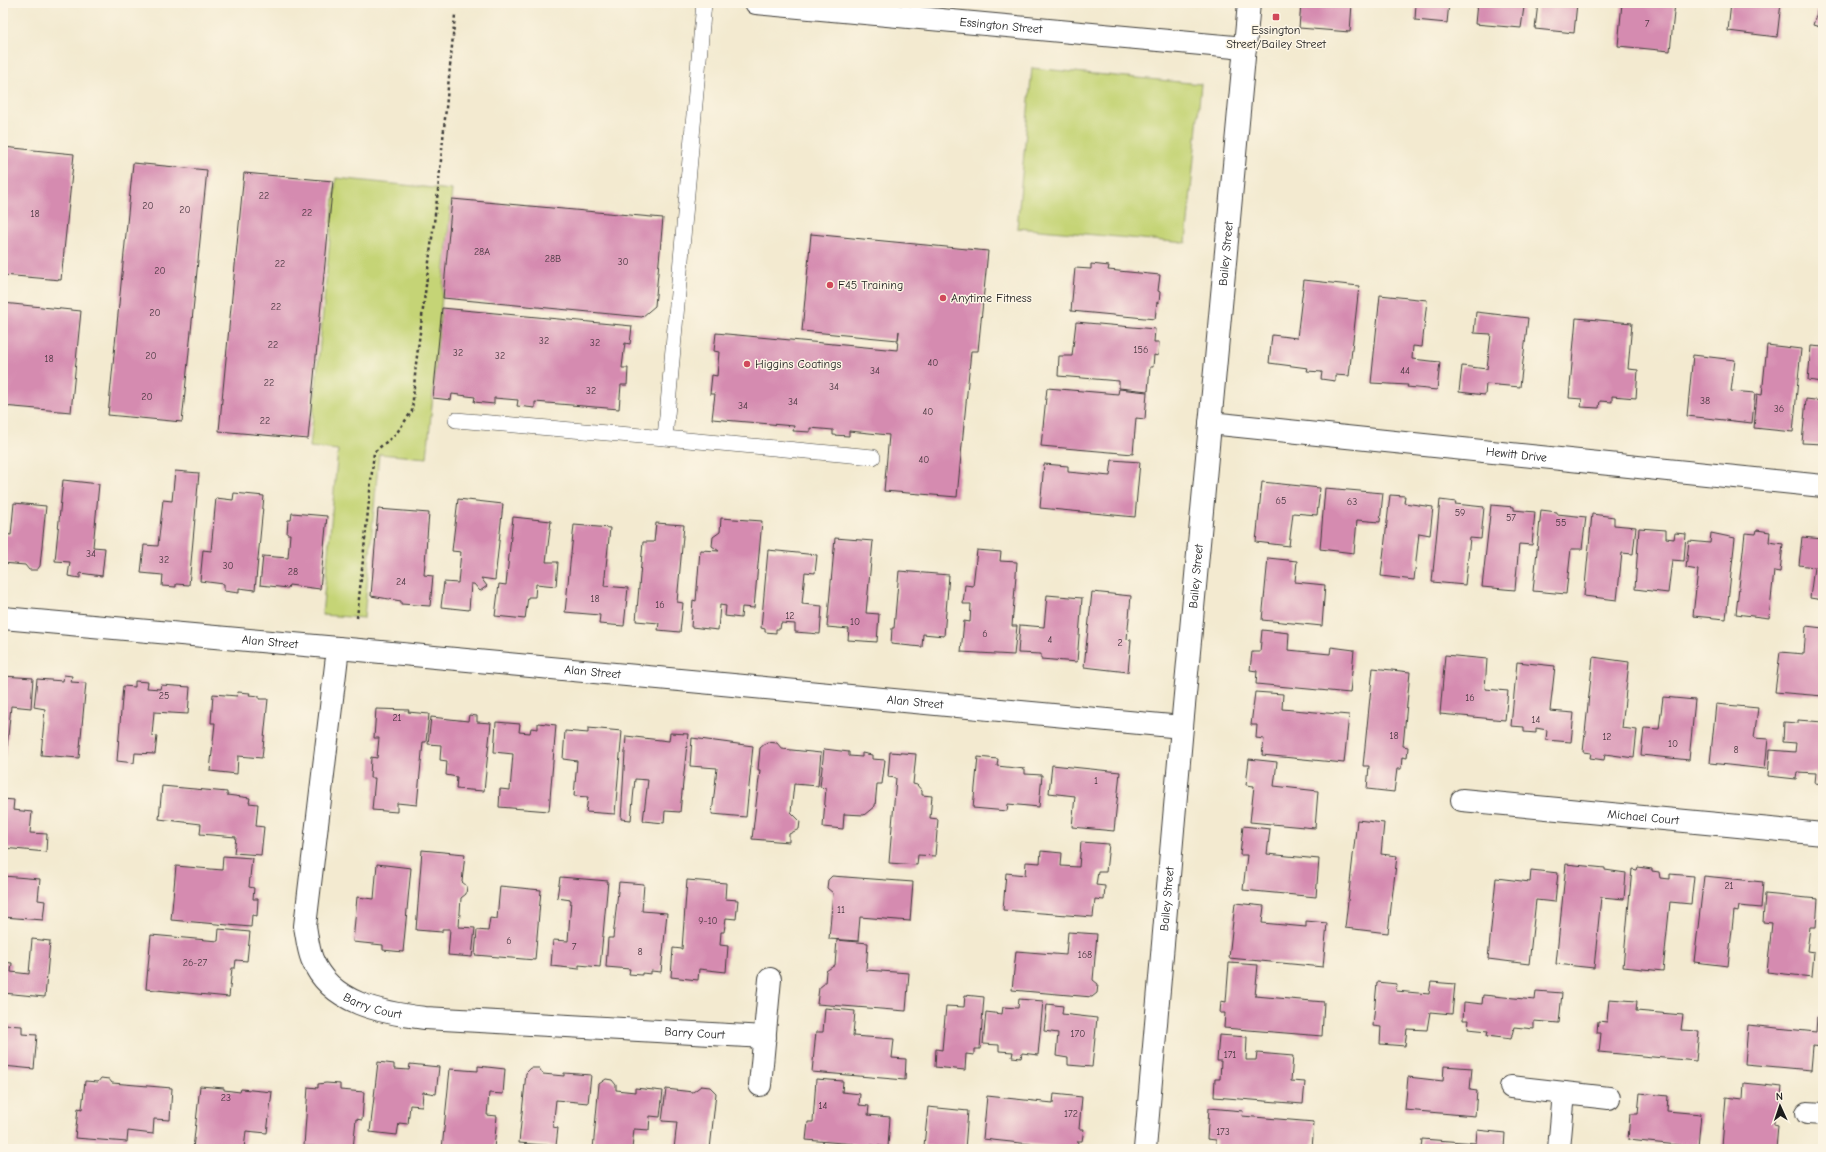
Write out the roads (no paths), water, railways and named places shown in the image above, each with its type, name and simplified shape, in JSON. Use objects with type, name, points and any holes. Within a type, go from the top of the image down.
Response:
[{"type":"street","name":"Essington Street","points":[[756,3],[838,7],[1245,48]]},
{"type":"street","name":"Bailey Street","points":[[1146,1149],[1182,728],[1249,3]]},
{"type":"street","name":"Hewitt Drive","points":[[1210,423],[1823,486]]},
{"type":"street","name":"Alan Street","points":[[3,618],[338,648],[1182,728]]},
{"type":"street","name":"Barry Court","points":[[338,648],[305,926],[312,959],[325,982],[350,1000],[396,1014],[425,1018],[765,1037]]},
{"type":"street","name":"Michael Court","points":[[1462,800],[1823,834]]},
{"type":"street","points":[[760,1085],[770,979]]},
{"type":"street","points":[[1511,1087],[1609,1098]]},
{"type":"street","points":[[1559,1149],[1564,1093]]},
{"type":"lane","points":[[665,438],[704,3]]},
{"type":"lane","points":[[456,420],[873,457]]},
{"type":"place","name":"Essington Street/Bailey Street","points":[[1276,17]]},
{"type":"place","name":"F45 Training","points":[[830,285]]},
{"type":"place","name":"Anytime Fitness","points":[[943,298]]},
{"type":"place","name":"Higgins Coatings","points":[[747,364]]}]
